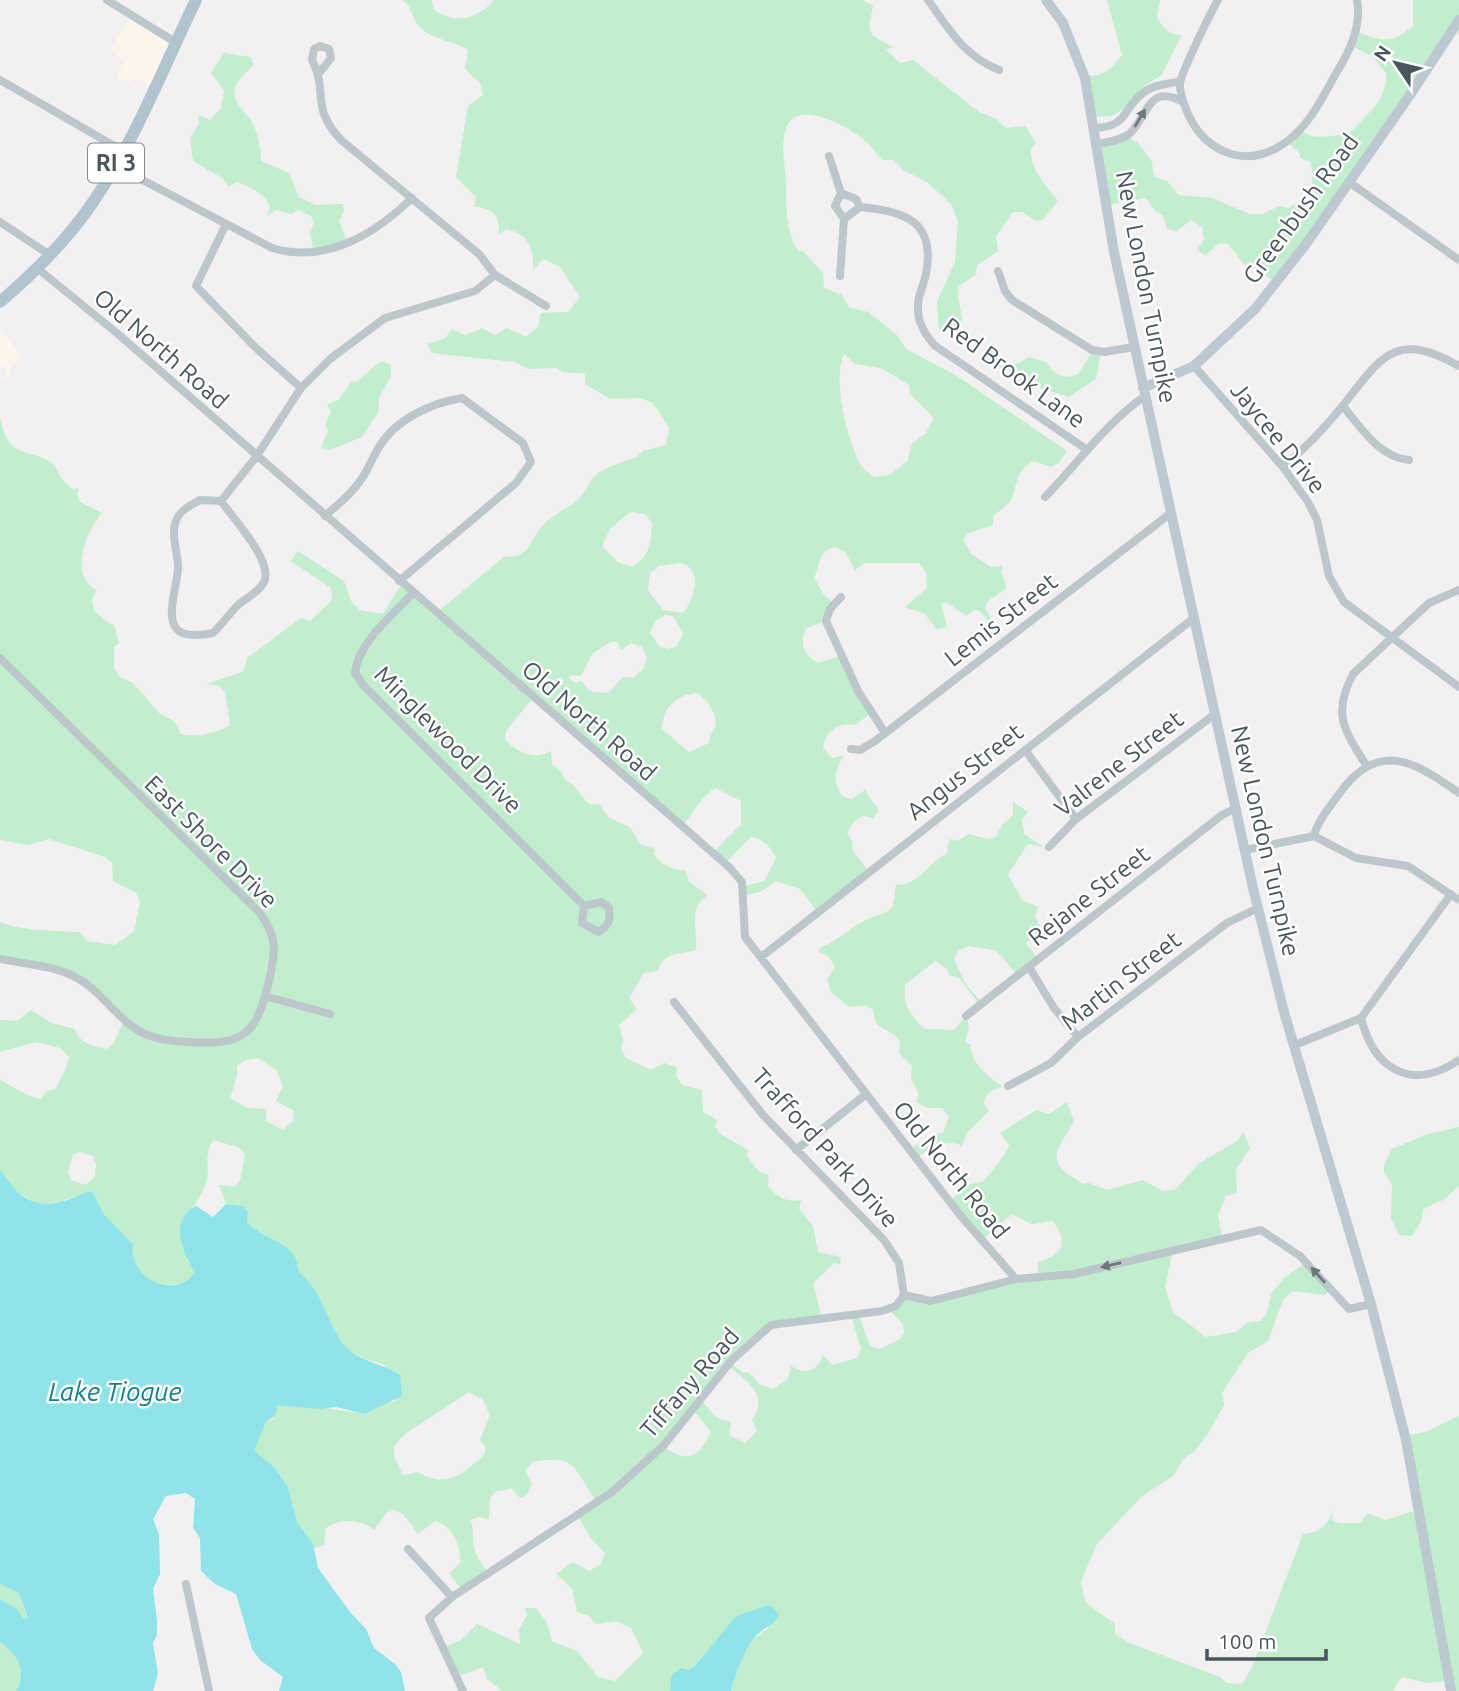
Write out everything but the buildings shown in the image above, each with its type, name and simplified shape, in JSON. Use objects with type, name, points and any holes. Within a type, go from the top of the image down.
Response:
[{"type":"main road","name":"RI 3","points":[[0,302],[50,256],[92,204],[122,151],[195,0]]},
{"type":"main road","name":"New London Turnpike","points":[[1046,0],[1063,23],[1079,58],[1095,128],[1134,347],[1258,908],[1284,1012],[1371,1304],[1406,1440],[1451,1691]]},
{"type":"main road","name":"Greenbush Road","points":[[1144,392],[1194,366],[1255,309],[1349,182],[1459,20]]},
{"type":"street","points":[[107,0],[175,43]]},
{"type":"street","points":[[928,0],[961,46],[986,65],[999,70]]},
{"type":"street","points":[[1218,0],[1180,81],[1183,102],[1195,129],[1212,147],[1249,155],[1277,148],[1306,123],[1342,64],[1357,25],[1357,0]]},
{"type":"street","points":[[320,72],[319,101],[329,127],[479,254],[495,275],[545,306]]},
{"type":"street","points":[[0,80],[122,151]]},
{"type":"street","points":[[1095,128],[1108,127],[1123,120],[1138,99],[1153,86],[1180,81]]},
{"type":"street","points":[[1097,145],[1126,136],[1152,101],[1167,96],[1183,102]]},
{"type":"street","points":[[829,156],[841,193],[835,206],[844,219],[840,276]]},
{"type":"street","points":[[114,165],[272,248],[297,255],[310,254],[366,235],[383,225],[412,198]]},
{"type":"street","points":[[1349,182],[1459,260]]},
{"type":"street","name":"Red Brook Lane","points":[[841,193],[856,199],[860,207],[901,214],[916,222],[925,235],[929,251],[926,277],[919,297],[919,319],[934,345],[1086,449]]},
{"type":"street","points":[[844,219],[860,207]]},
{"type":"street","points":[[0,222],[50,256]]},
{"type":"street","points":[[226,224],[195,286],[236,329],[302,388]]},
{"type":"street","name":"Old North Road","points":[[37,268],[118,334],[729,867],[742,882],[745,937],[865,1095],[980,1240],[1016,1279]]},
{"type":"street","points":[[998,271],[1005,291],[1012,300],[1092,350],[1104,352],[1134,347]]},
{"type":"street","points":[[221,502],[256,457],[302,388],[330,359],[376,323],[475,291],[495,275]]},
{"type":"street","points":[[1283,467],[1308,445],[1343,406],[1374,365],[1387,355],[1403,349],[1419,349],[1459,366]]},
{"type":"street","name":"Jaycee Drive","points":[[1194,366],[1283,467],[1317,520],[1329,576],[1338,594],[1351,608],[1459,687]]},
{"type":"street","points":[[1045,497],[1076,466],[1086,449],[1144,392]]},
{"type":"street","points":[[325,516],[360,482],[380,445],[393,430],[418,412],[435,405],[462,398],[523,443],[531,462],[516,483],[399,581]]},
{"type":"street","points":[[1343,406],[1383,450],[1397,458],[1409,460]]},
{"type":"street","points":[[201,500],[221,502],[262,558],[267,570],[264,582],[213,633],[188,636],[178,630],[172,618],[170,599],[178,570],[175,522],[184,508],[201,500]]},
{"type":"street","name":"Lemis Street","points":[[850,749],[860,750],[886,733],[1171,513]]},
{"type":"street","points":[[1366,765],[1341,720],[1340,703],[1353,674],[1429,603],[1459,590]]},
{"type":"street","name":"Minglewood Drive","points":[[414,593],[367,643],[356,660],[355,673],[364,686],[584,906]]},
{"type":"street","points":[[841,597],[830,609],[826,621],[858,691],[886,733]]},
{"type":"street","name":"Angus Street","points":[[761,957],[1194,618]]},
{"type":"street","name":"East Shore Drive","points":[[0,658],[260,913],[274,933],[275,955],[260,1016],[246,1033],[225,1044],[164,1041],[136,1029],[119,1017],[90,985],[71,975],[0,959]]},
{"type":"street","name":"Valrene Street","points":[[1049,847],[1076,819],[1215,714]]},
{"type":"street","points":[[1025,750],[1076,819]]},
{"type":"street","points":[[1314,836],[1340,792],[1366,765],[1391,761],[1413,763],[1459,793]]},
{"type":"street","name":"Rejane Street","points":[[966,1016],[1222,815],[1236,808]]},
{"type":"street","points":[[1245,850],[1314,836],[1356,858],[1408,866],[1455,897],[1361,1018],[1346,1027],[1295,1045]]},
{"type":"street","name":"Martin Street","points":[[1007,1086],[1051,1063],[1078,1037],[1227,923],[1258,908]]},
{"type":"street","points":[[1029,967],[1054,1008],[1078,1037]]},
{"type":"street","points":[[265,996],[330,1014]]},
{"type":"street","name":"Trafford Park Drive","points":[[674,1002],[763,1115],[884,1240],[899,1263],[904,1295]]},
{"type":"street","points":[[1361,1018],[1364,1032],[1378,1054],[1400,1074],[1420,1077],[1436,1073],[1459,1060]]},
{"type":"street","points":[[796,1150],[865,1095]]},
{"type":"street","points":[[904,1295],[931,1301],[1016,1279],[1074,1274],[1261,1230],[1300,1256],[1349,1309],[1371,1304]]},
{"type":"street","name":"Tiffany Road","points":[[463,1691],[429,1618],[452,1597],[611,1492],[664,1445],[683,1418],[710,1391],[732,1360],[771,1325],[882,1311],[896,1306],[904,1295]]},
{"type":"street","points":[[408,1549],[452,1597]]},
{"type":"street","points":[[186,1584],[209,1691]]},
{"type":"shaded area","points":[[130,16],[174,42],[152,87],[136,77],[129,83],[117,76],[124,61],[110,50]]},
{"type":"shaded area","points":[[0,328],[21,356],[12,366],[7,379],[4,378],[7,368],[3,365],[0,367]]},
{"type":"green space","points":[[403,0],[431,0],[435,10],[459,19],[474,15],[494,0],[863,0],[873,6],[869,27],[873,36],[893,47],[886,50],[900,63],[913,60],[979,112],[997,119],[1005,128],[1026,126],[1036,143],[1031,148],[1033,164],[1058,201],[1043,220],[1036,221],[1022,212],[1013,212],[996,236],[998,251],[977,265],[976,275],[959,286],[962,322],[953,330],[939,331],[937,302],[955,262],[958,221],[951,204],[927,182],[903,170],[894,160],[882,160],[869,144],[837,123],[814,115],[803,115],[794,117],[785,131],[783,153],[791,236],[798,251],[803,251],[823,273],[824,288],[842,295],[850,308],[868,312],[897,335],[906,349],[957,376],[1067,451],[1059,463],[1051,467],[1034,461],[1023,469],[1011,500],[993,516],[993,525],[969,533],[963,539],[971,554],[991,567],[1003,566],[1001,571],[1007,588],[988,601],[985,608],[1003,640],[980,611],[974,610],[966,616],[946,602],[941,604],[947,627],[936,629],[925,614],[905,607],[927,588],[926,573],[919,563],[865,563],[855,570],[845,552],[835,547],[825,552],[820,559],[814,578],[824,595],[837,607],[827,620],[805,629],[803,645],[809,657],[818,663],[841,656],[870,714],[855,725],[838,726],[827,736],[823,748],[832,758],[844,755],[836,776],[842,796],[852,799],[865,790],[879,811],[873,818],[863,816],[854,821],[847,833],[853,842],[852,849],[868,871],[816,910],[800,889],[776,881],[760,892],[745,895],[745,886],[764,881],[776,858],[766,844],[751,837],[725,863],[713,853],[741,824],[741,801],[715,788],[682,826],[532,699],[506,731],[505,739],[526,754],[538,755],[551,751],[552,764],[587,802],[591,805],[599,804],[609,818],[630,827],[640,844],[655,849],[654,854],[667,866],[685,870],[689,882],[708,895],[698,906],[696,913],[696,950],[669,956],[658,971],[644,973],[629,998],[637,1009],[619,1025],[623,1040],[621,1049],[625,1057],[651,1070],[664,1063],[677,1067],[676,1075],[682,1085],[702,1090],[703,1112],[717,1120],[715,1126],[719,1133],[748,1150],[747,1156],[758,1171],[769,1175],[768,1186],[775,1193],[787,1200],[801,1200],[799,1209],[813,1226],[818,1252],[841,1257],[840,1264],[834,1263],[813,1283],[822,1319],[770,1325],[731,1363],[743,1373],[749,1372],[759,1384],[773,1389],[788,1379],[791,1366],[810,1370],[818,1365],[823,1355],[832,1365],[857,1358],[861,1349],[852,1318],[859,1316],[870,1346],[880,1349],[900,1339],[904,1333],[903,1324],[888,1309],[904,1296],[931,1301],[1038,1277],[1038,1263],[1055,1255],[1062,1246],[1061,1235],[1054,1221],[1031,1224],[1012,1214],[981,1241],[950,1201],[970,1184],[983,1182],[1009,1145],[1000,1133],[1036,1110],[1049,1114],[1067,1102],[1074,1121],[1059,1146],[1059,1165],[1082,1184],[1089,1183],[1107,1190],[1143,1180],[1163,1191],[1175,1190],[1198,1164],[1237,1141],[1244,1132],[1250,1149],[1236,1169],[1237,1193],[1226,1196],[1218,1215],[1222,1237],[1173,1250],[1165,1287],[1173,1312],[1206,1337],[1237,1332],[1246,1323],[1261,1321],[1267,1313],[1271,1294],[1284,1278],[1304,1264],[1329,1290],[1325,1295],[1292,1291],[1283,1300],[1268,1341],[1248,1353],[1222,1393],[1224,1405],[1207,1435],[1194,1452],[1185,1457],[1173,1476],[1142,1496],[1097,1544],[1081,1581],[1085,1602],[1115,1624],[1115,1634],[1130,1643],[1220,1677],[1227,1683],[1242,1684],[1252,1667],[1303,1534],[1322,1528],[1333,1510],[1332,1520],[1339,1523],[1360,1523],[1368,1513],[1386,1520],[1417,1510],[1405,1436],[1425,1432],[1459,1416],[1459,1691],[1451,1691],[1448,1681],[1428,1683],[1402,1677],[1393,1691],[731,1691],[749,1647],[768,1629],[771,1606],[736,1616],[695,1666],[670,1683],[670,1691],[502,1691],[487,1679],[483,1667],[454,1678],[442,1648],[463,1639],[477,1624],[520,1644],[519,1630],[527,1615],[525,1608],[536,1608],[547,1622],[552,1641],[577,1651],[598,1677],[615,1681],[643,1653],[631,1628],[617,1621],[595,1624],[589,1616],[577,1612],[572,1589],[556,1574],[573,1562],[589,1571],[601,1564],[605,1553],[590,1537],[576,1513],[595,1500],[577,1471],[571,1465],[557,1460],[532,1462],[525,1471],[532,1484],[527,1495],[520,1498],[512,1489],[496,1491],[490,1498],[489,1519],[478,1517],[471,1520],[475,1550],[487,1571],[461,1589],[449,1573],[460,1563],[455,1537],[441,1523],[435,1521],[418,1534],[403,1514],[394,1510],[386,1513],[374,1530],[364,1524],[344,1521],[326,1528],[324,1545],[315,1548],[297,1522],[288,1487],[274,1467],[253,1451],[266,1422],[273,1419],[277,1405],[283,1404],[364,1414],[380,1404],[396,1401],[385,1365],[357,1356],[345,1347],[315,1292],[299,1272],[292,1254],[247,1222],[248,1211],[243,1206],[226,1204],[219,1185],[234,1187],[240,1181],[245,1154],[238,1147],[213,1140],[207,1156],[206,1182],[191,1209],[187,1260],[196,1271],[179,1284],[157,1282],[138,1268],[133,1244],[104,1214],[92,1191],[59,1202],[37,1204],[9,1186],[0,1170],[0,1079],[41,1099],[47,1091],[56,1089],[69,1057],[60,1048],[36,1042],[0,1052],[0,1020],[17,1021],[31,1010],[52,1023],[75,1029],[87,1044],[106,1049],[113,1044],[124,1021],[70,974],[0,959],[0,922],[28,929],[80,932],[87,941],[116,945],[134,931],[140,902],[136,893],[113,881],[112,863],[105,857],[49,839],[28,845],[0,840],[0,416],[8,441],[14,447],[55,465],[72,489],[79,488],[77,495],[80,502],[102,513],[90,530],[82,564],[83,575],[88,584],[97,590],[92,599],[94,611],[110,624],[114,624],[119,643],[114,647],[114,668],[120,677],[132,682],[160,714],[174,721],[181,734],[193,735],[213,732],[230,725],[225,691],[219,686],[207,684],[244,671],[247,658],[301,618],[310,621],[332,600],[331,588],[291,561],[298,551],[344,581],[352,603],[360,610],[383,614],[401,585],[434,615],[505,556],[514,557],[525,551],[541,527],[578,500],[597,474],[636,458],[643,451],[666,445],[669,428],[653,403],[640,398],[610,399],[585,384],[585,374],[563,372],[557,368],[529,369],[514,362],[431,353],[428,344],[445,338],[452,329],[465,335],[482,328],[495,335],[507,328],[526,337],[538,327],[541,313],[568,312],[580,297],[560,267],[544,259],[533,269],[531,248],[525,238],[506,229],[498,235],[497,218],[491,211],[474,207],[476,197],[456,177],[468,106],[483,95],[480,83],[465,69],[468,50],[426,32],[415,21],[409,6]],"holes":[[[844,354],[855,364],[881,368],[909,385],[910,394],[934,418],[926,433],[912,444],[907,461],[890,475],[874,477],[861,466],[854,451],[840,393]],[[630,512],[645,514],[652,523],[646,554],[632,567],[618,562],[602,546],[610,529]],[[681,563],[688,566],[695,578],[691,601],[683,613],[663,610],[648,590],[650,573],[659,566]],[[666,615],[673,616],[683,634],[677,646],[668,649],[660,647],[650,633],[655,621]],[[611,642],[617,642],[621,650],[631,643],[642,647],[647,658],[643,669],[633,678],[623,677],[608,693],[593,692],[587,689],[582,681],[576,683],[568,678],[572,675],[581,676],[593,653]],[[697,693],[701,695],[711,707],[716,723],[709,743],[689,752],[662,729],[668,709],[682,697]],[[258,1058],[276,1070],[283,1086],[276,1101],[294,1111],[293,1121],[283,1130],[266,1121],[266,1109],[247,1108],[230,1098],[237,1076],[237,1066],[246,1060]],[[80,1152],[93,1156],[96,1164],[95,1177],[86,1185],[71,1180],[68,1172],[73,1155]],[[728,1366],[754,1389],[758,1403],[752,1420],[757,1431],[745,1443],[729,1435],[731,1421],[717,1417],[701,1400]],[[469,1392],[483,1400],[490,1415],[480,1440],[485,1447],[485,1454],[454,1477],[437,1479],[418,1472],[403,1475],[394,1457],[394,1446],[405,1434]],[[692,1409],[711,1432],[696,1453],[690,1456],[678,1455],[663,1446]]]},
{"type":"green space","points":[[1107,0],[1160,0],[1157,17],[1164,28],[1182,35],[1162,75],[1144,86],[1122,110],[1112,116],[1093,117],[1084,74],[1101,74],[1122,55]]},
{"type":"green space","points":[[1413,0],[1459,0],[1459,18],[1276,282],[1244,264],[1228,244],[1220,243],[1205,255],[1197,250],[1204,240],[1202,227],[1191,220],[1177,231],[1167,229],[1163,215],[1155,211],[1146,198],[1107,205],[1097,147],[1126,136],[1139,144],[1152,162],[1154,177],[1167,181],[1179,195],[1212,198],[1250,214],[1263,214],[1279,206],[1289,208],[1306,194],[1313,177],[1310,162],[1300,158],[1300,154],[1288,142],[1299,130],[1318,137],[1349,134],[1368,114],[1383,92],[1386,73],[1373,57],[1350,45],[1355,31],[1379,39],[1398,36],[1413,26]]},
{"type":"green space","points":[[224,53],[251,57],[253,65],[238,82],[234,93],[254,127],[261,161],[289,173],[299,197],[315,205],[343,204],[344,211],[339,221],[347,242],[314,253],[310,233],[314,223],[311,216],[299,210],[291,214],[276,210],[267,216],[270,206],[260,194],[236,182],[229,187],[222,178],[193,161],[190,138],[199,124],[198,115],[210,120],[221,108],[224,91],[211,73]]},
{"type":"green space","points":[[984,351],[994,352],[1002,361],[1010,364],[1028,357],[1046,362],[1056,373],[1068,377],[1078,374],[1093,351],[1101,352],[1096,379],[1069,397],[1028,384],[1007,368],[996,367],[983,361]]},
{"type":"green space","points":[[381,361],[391,365],[391,376],[379,398],[378,413],[362,437],[330,450],[321,447],[328,431],[325,425],[331,412],[327,404],[339,400],[351,381],[356,382]]},
{"type":"green space","points":[[1013,802],[1028,812],[1022,819],[1024,834],[1044,847],[1028,844],[1008,874],[1022,900],[1038,907],[1035,917],[1042,929],[1026,943],[1037,958],[1017,975],[997,951],[969,946],[958,951],[954,959],[965,983],[981,1002],[979,1004],[960,979],[949,975],[947,969],[935,961],[905,985],[908,1010],[924,1029],[954,1030],[967,1015],[969,1028],[965,1042],[971,1045],[973,1058],[981,1069],[1003,1087],[988,1094],[984,1104],[989,1111],[967,1133],[962,1146],[944,1144],[917,1158],[910,1150],[932,1134],[943,1133],[949,1117],[942,1108],[928,1108],[916,1102],[919,1094],[911,1079],[912,1066],[899,1053],[900,1043],[896,1036],[876,1024],[873,1010],[866,1005],[849,1007],[831,992],[827,980],[835,966],[828,956],[819,952],[820,948],[866,920],[888,911],[893,904],[896,885],[911,882],[947,853],[949,839],[958,841],[968,834],[988,839],[996,837],[1002,825],[1013,815]]},
{"type":"green space","points":[[1459,1127],[1459,1186],[1443,1200],[1423,1209],[1422,1220],[1412,1236],[1399,1235],[1391,1218],[1392,1184],[1384,1173],[1384,1165],[1392,1149],[1428,1134]]},
{"type":"green space","points":[[0,1584],[19,1593],[28,1619],[24,1619],[17,1609],[0,1599]]},
{"type":"green space","points":[[0,1642],[17,1654],[22,1677],[16,1691],[0,1691]]},
{"type":"water","name":"Lake Tiogue","points":[[0,1170],[24,1197],[40,1203],[60,1202],[92,1191],[104,1214],[133,1244],[133,1257],[138,1268],[155,1282],[166,1285],[187,1280],[195,1272],[180,1237],[182,1220],[187,1212],[196,1206],[213,1217],[226,1204],[243,1206],[248,1211],[247,1222],[254,1229],[286,1247],[292,1254],[297,1261],[299,1272],[316,1291],[343,1344],[356,1355],[400,1375],[402,1396],[364,1414],[336,1407],[320,1409],[277,1405],[276,1415],[266,1422],[254,1451],[274,1467],[288,1487],[297,1522],[313,1544],[318,1568],[366,1629],[374,1648],[401,1672],[405,1691],[279,1691],[283,1677],[260,1660],[252,1649],[236,1594],[215,1584],[201,1571],[200,1538],[193,1528],[195,1499],[186,1493],[166,1496],[153,1519],[159,1534],[160,1574],[153,1589],[157,1635],[153,1643],[158,1674],[153,1691],[16,1691],[21,1669],[16,1657],[0,1642],[0,1599],[17,1609],[24,1619],[28,1618],[19,1593],[0,1584]]},
{"type":"water","points":[[771,1606],[779,1615],[749,1645],[731,1691],[670,1691],[671,1676],[681,1668],[689,1670],[695,1666],[736,1616]]}]
